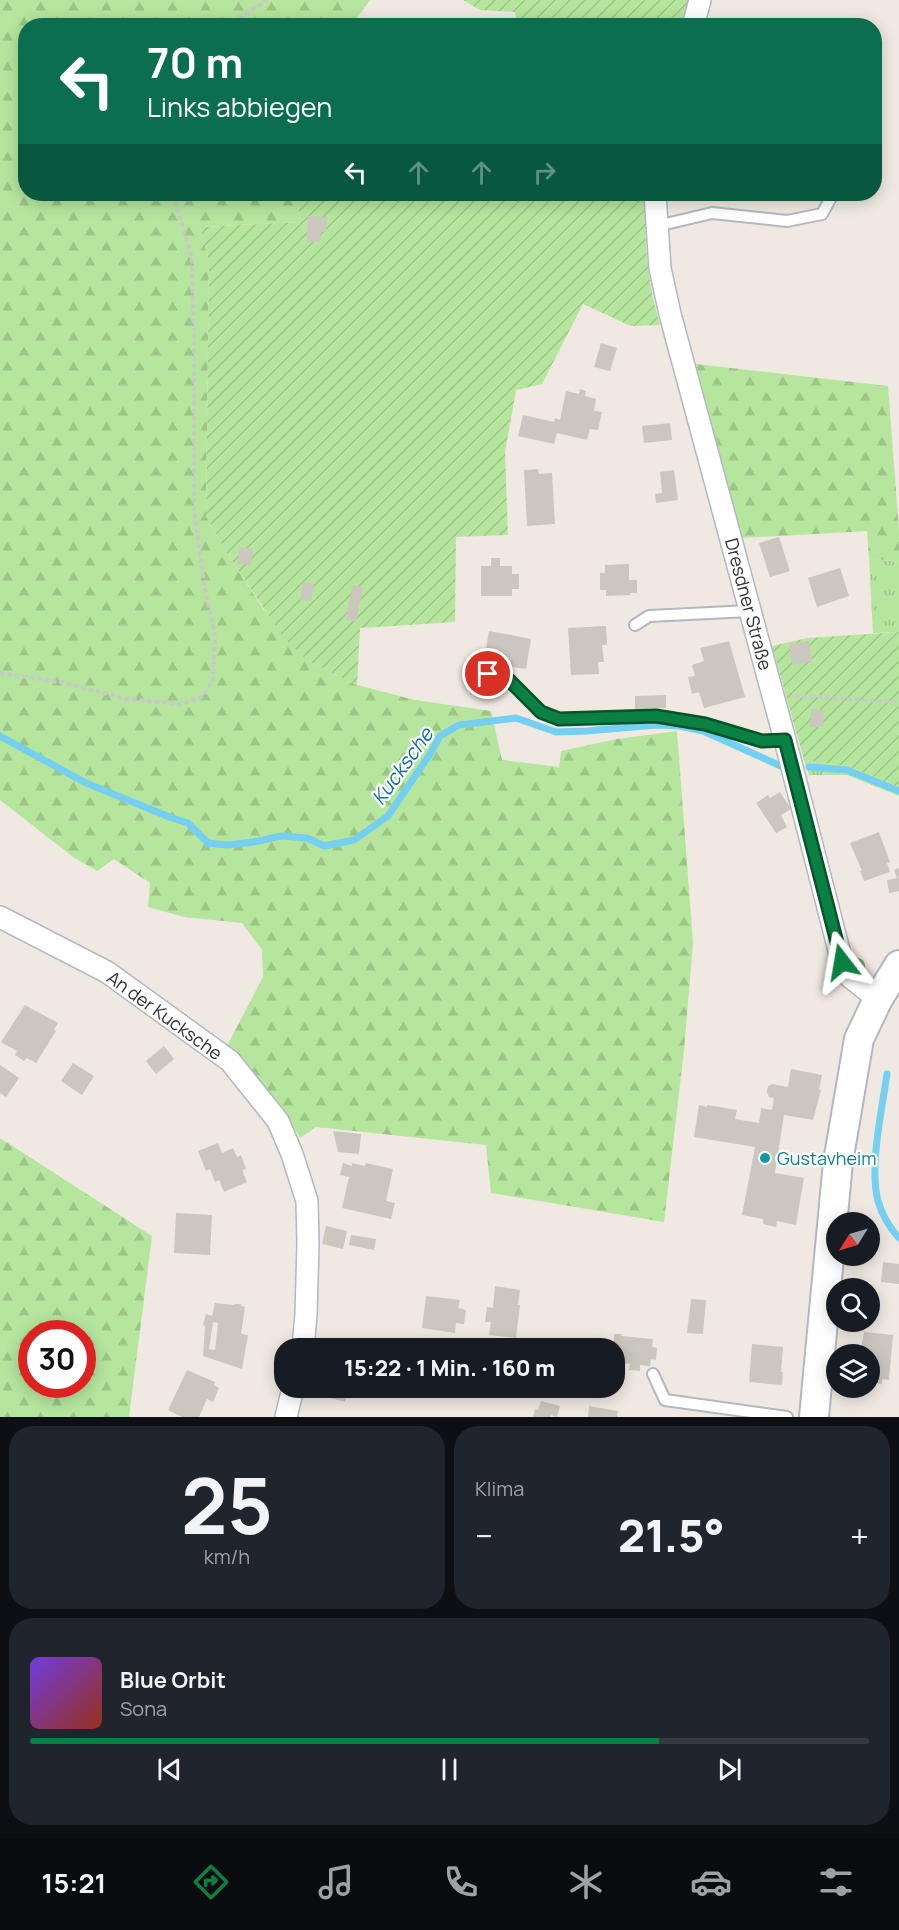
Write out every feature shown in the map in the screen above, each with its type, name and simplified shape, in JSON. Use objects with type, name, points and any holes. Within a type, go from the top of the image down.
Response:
[{"type":"main road","points":[[814,1417],[838,1162],[859,1039],[878,999],[899,965]]},
{"type":"street","points":[[695,18],[700,0]]},
{"type":"street","name":"Dresdner Straße","points":[[655,201],[660,268],[670,314],[774,696],[842,962],[850,977],[878,999]]},
{"type":"street","name":"An der Kucksche","points":[[0,917],[107,972],[230,1061],[279,1121],[307,1201],[307,1279],[304,1338]]},
{"type":"street","points":[[286,1417],[291,1398]]},
{"type":"lane","points":[[657,226],[712,213],[787,221],[822,214],[828,201]]},
{"type":"lane","points":[[635,625],[649,616],[750,611]]},
{"type":"lane","points":[[488,674],[509,680],[541,712],[559,719],[656,716],[705,724],[762,741],[785,740]]},
{"type":"lane","points":[[653,1374],[665,1400],[787,1417]]},
{"type":"path","points":[[239,18],[267,0]]},
{"type":"path","points":[[0,673],[66,683],[126,699],[182,704],[203,696],[213,681],[215,635],[205,589],[194,508],[192,258],[175,201]]},
{"type":"path","points":[[774,696],[899,702]]},
{"type":"green space","points":[[0,0],[370,0],[357,18],[18,18],[18,201],[298,201],[300,222],[200,227],[209,261],[206,516],[264,610],[308,661],[357,685],[415,700],[491,711],[502,760],[559,767],[561,751],[617,739],[677,731],[693,943],[684,1050],[664,1222],[491,1193],[486,1145],[316,1127],[300,1138],[267,1090],[226,1048],[263,977],[262,950],[242,923],[184,917],[148,907],[150,883],[114,859],[97,871],[73,857],[0,800]]},
{"type":"green space","points":[[463,0],[692,0],[687,18],[516,18],[515,12],[480,10]]},
{"type":"green space","points":[[298,201],[647,201],[647,260],[660,325],[631,326],[583,304],[542,384],[516,390],[505,452],[508,535],[456,537],[455,622],[360,628],[357,685],[308,661],[283,637],[228,555],[206,516],[209,261],[200,227],[300,222]]},
{"type":"green space","points":[[696,364],[888,386],[899,530],[899,562],[869,558],[867,531],[742,538]]},
{"type":"green space","points":[[869,558],[899,562],[899,632],[873,633]]},
{"type":"green space","points":[[899,632],[899,787],[850,767],[804,760],[772,646],[807,638]]},
{"type":"green space","points":[[804,760],[850,767],[899,787],[899,796],[847,775],[809,775]]},
{"type":"green space","points":[[0,1138],[152,1236],[129,1417],[0,1417]]},
{"type":"building","points":[[308,216],[327,217],[326,232],[321,232],[320,242],[307,242]]},
{"type":"building","points":[[601,343],[617,348],[610,371],[594,367]]},
{"type":"building","points":[[580,389],[586,391],[585,396],[596,399],[594,411],[602,412],[598,430],[590,429],[587,440],[557,433],[554,444],[518,436],[523,415],[554,422],[555,418],[560,420],[566,391],[579,394]]},
{"type":"building","points":[[670,423],[672,440],[644,443],[642,426]]},
{"type":"building","points":[[538,469],[539,474],[552,473],[555,524],[527,526],[524,470]]},
{"type":"building","points":[[674,470],[678,500],[656,503],[655,494],[662,493],[660,472]]},
{"type":"building","points":[[779,537],[790,571],[770,577],[759,543]]},
{"type":"building","points":[[239,547],[253,548],[251,565],[238,564]]},
{"type":"building","points":[[491,558],[500,558],[500,566],[512,566],[512,574],[519,574],[519,589],[512,589],[512,596],[481,596],[481,566],[491,566]]},
{"type":"building","points":[[629,564],[629,580],[637,580],[637,593],[606,596],[606,590],[600,590],[600,573],[605,573],[605,565]]},
{"type":"building","points":[[840,568],[849,596],[817,607],[808,578]]},
{"type":"building","points":[[303,582],[314,584],[311,601],[300,600]]},
{"type":"building","points":[[352,585],[363,587],[356,622],[346,620]]},
{"type":"building","points":[[606,626],[607,645],[602,645],[604,662],[598,662],[599,674],[571,675],[568,628]]},
{"type":"building","points":[[489,631],[531,639],[526,669],[499,665],[500,657],[485,655]]},
{"type":"building","points":[[729,641],[745,697],[704,708],[699,692],[692,694],[688,677],[695,676],[692,665],[704,661],[700,648]]},
{"type":"building","points":[[809,641],[812,662],[792,665],[789,644]]},
{"type":"building","points":[[666,695],[666,708],[635,709],[635,696]]},
{"type":"building","points":[[811,709],[824,710],[823,727],[810,727]]},
{"type":"building","points":[[780,792],[791,809],[781,815],[787,827],[776,833],[756,803],[768,795],[770,798]]},
{"type":"building","points":[[879,832],[890,862],[887,863],[890,872],[864,881],[850,843]]},
{"type":"building","points":[[899,868],[899,891],[889,893],[887,880],[897,878],[894,870]]},
{"type":"building","points":[[25,1005],[58,1023],[54,1030],[56,1031],[36,1063],[27,1058],[24,1061],[15,1055],[17,1051],[1,1042]]},
{"type":"building","points":[[164,1046],[174,1059],[156,1074],[146,1061]]},
{"type":"building","points":[[73,1063],[94,1076],[82,1095],[61,1081]]},
{"type":"building","points":[[0,1065],[19,1078],[6,1097],[0,1093]]},
{"type":"building","name":"Gustavheim","points":[[791,1069],[822,1075],[819,1090],[821,1090],[813,1120],[784,1115],[775,1173],[804,1178],[796,1225],[777,1221],[776,1227],[763,1224],[763,1219],[742,1215],[755,1147],[694,1137],[699,1105],[737,1110],[735,1119],[759,1123],[761,1108],[772,1110],[774,1098],[769,1097],[768,1086],[772,1084],[788,1087]]},
{"type":"building","points":[[333,1131],[361,1134],[359,1154],[338,1152]]},
{"type":"building","points":[[218,1143],[222,1153],[233,1148],[237,1157],[241,1155],[246,1169],[242,1170],[247,1182],[224,1192],[219,1180],[215,1182],[210,1169],[206,1171],[198,1151]]},
{"type":"building","points":[[343,1163],[365,1166],[366,1163],[393,1169],[386,1201],[395,1203],[391,1219],[342,1208],[349,1177],[340,1175]]},
{"type":"building","points":[[176,1213],[212,1215],[210,1255],[174,1253]]},
{"type":"building","points":[[326,1226],[347,1231],[343,1249],[322,1244]]},
{"type":"building","points":[[351,1235],[376,1239],[374,1250],[349,1245]]},
{"type":"building","points":[[883,1262],[899,1264],[899,1284],[881,1282]]},
{"type":"building","points":[[495,1286],[520,1290],[516,1338],[489,1335],[491,1322],[485,1322],[487,1307],[493,1308]]},
{"type":"building","points":[[426,1296],[460,1300],[458,1308],[466,1310],[464,1324],[456,1323],[455,1333],[422,1328]]},
{"type":"building","points":[[691,1299],[706,1300],[703,1334],[687,1333]]},
{"type":"building","points":[[215,1303],[241,1304],[245,1307],[241,1334],[248,1335],[242,1369],[203,1356],[205,1326],[203,1325],[206,1314],[212,1316]],"holes":[[[213,1322],[218,1323],[215,1350],[209,1349]]]},
{"type":"building","points":[[864,1332],[893,1335],[889,1380],[882,1379],[882,1384],[880,1384],[880,1344],[862,1344]]},
{"type":"building","points":[[614,1334],[622,1334],[621,1336],[653,1339],[652,1347],[657,1348],[656,1360],[651,1359],[650,1366],[640,1365],[640,1371],[629,1370],[630,1364],[625,1364],[625,1338],[614,1338]]},
{"type":"building","points":[[752,1344],[783,1347],[782,1385],[749,1382]]},
{"type":"building","points":[[187,1370],[215,1382],[214,1385],[219,1388],[213,1402],[207,1399],[199,1417],[182,1417],[168,1410]]},
{"type":"building","points":[[330,1398],[346,1398],[345,1402]]},
{"type":"building","points":[[541,1401],[560,1406],[557,1417],[551,1415],[551,1417],[533,1417]]},
{"type":"building","points":[[589,1406],[618,1411],[617,1417],[588,1417]]},
{"type":"waterway","name":"Kucksche","points":[[0,736],[86,783],[188,823],[208,843],[227,845],[281,836],[307,838],[324,846],[354,840],[388,816],[440,736],[459,725],[516,718],[556,732],[656,725],[679,726],[703,731],[783,767]]},
{"type":"waterway","name":"Kucksche","points":[[809,767],[847,770],[899,791]]},
{"type":"waterway","name":"Kucksche","points":[[887,1074],[877,1138],[876,1188],[882,1211],[889,1226],[899,1238]]},
{"type":"place","name":"Gustavheim","points":[[765,1158]]},
{"type":"route","points":[[488,674],[509,680],[541,712],[559,719],[656,716],[705,724],[762,741],[785,740],[842,962]]}]
